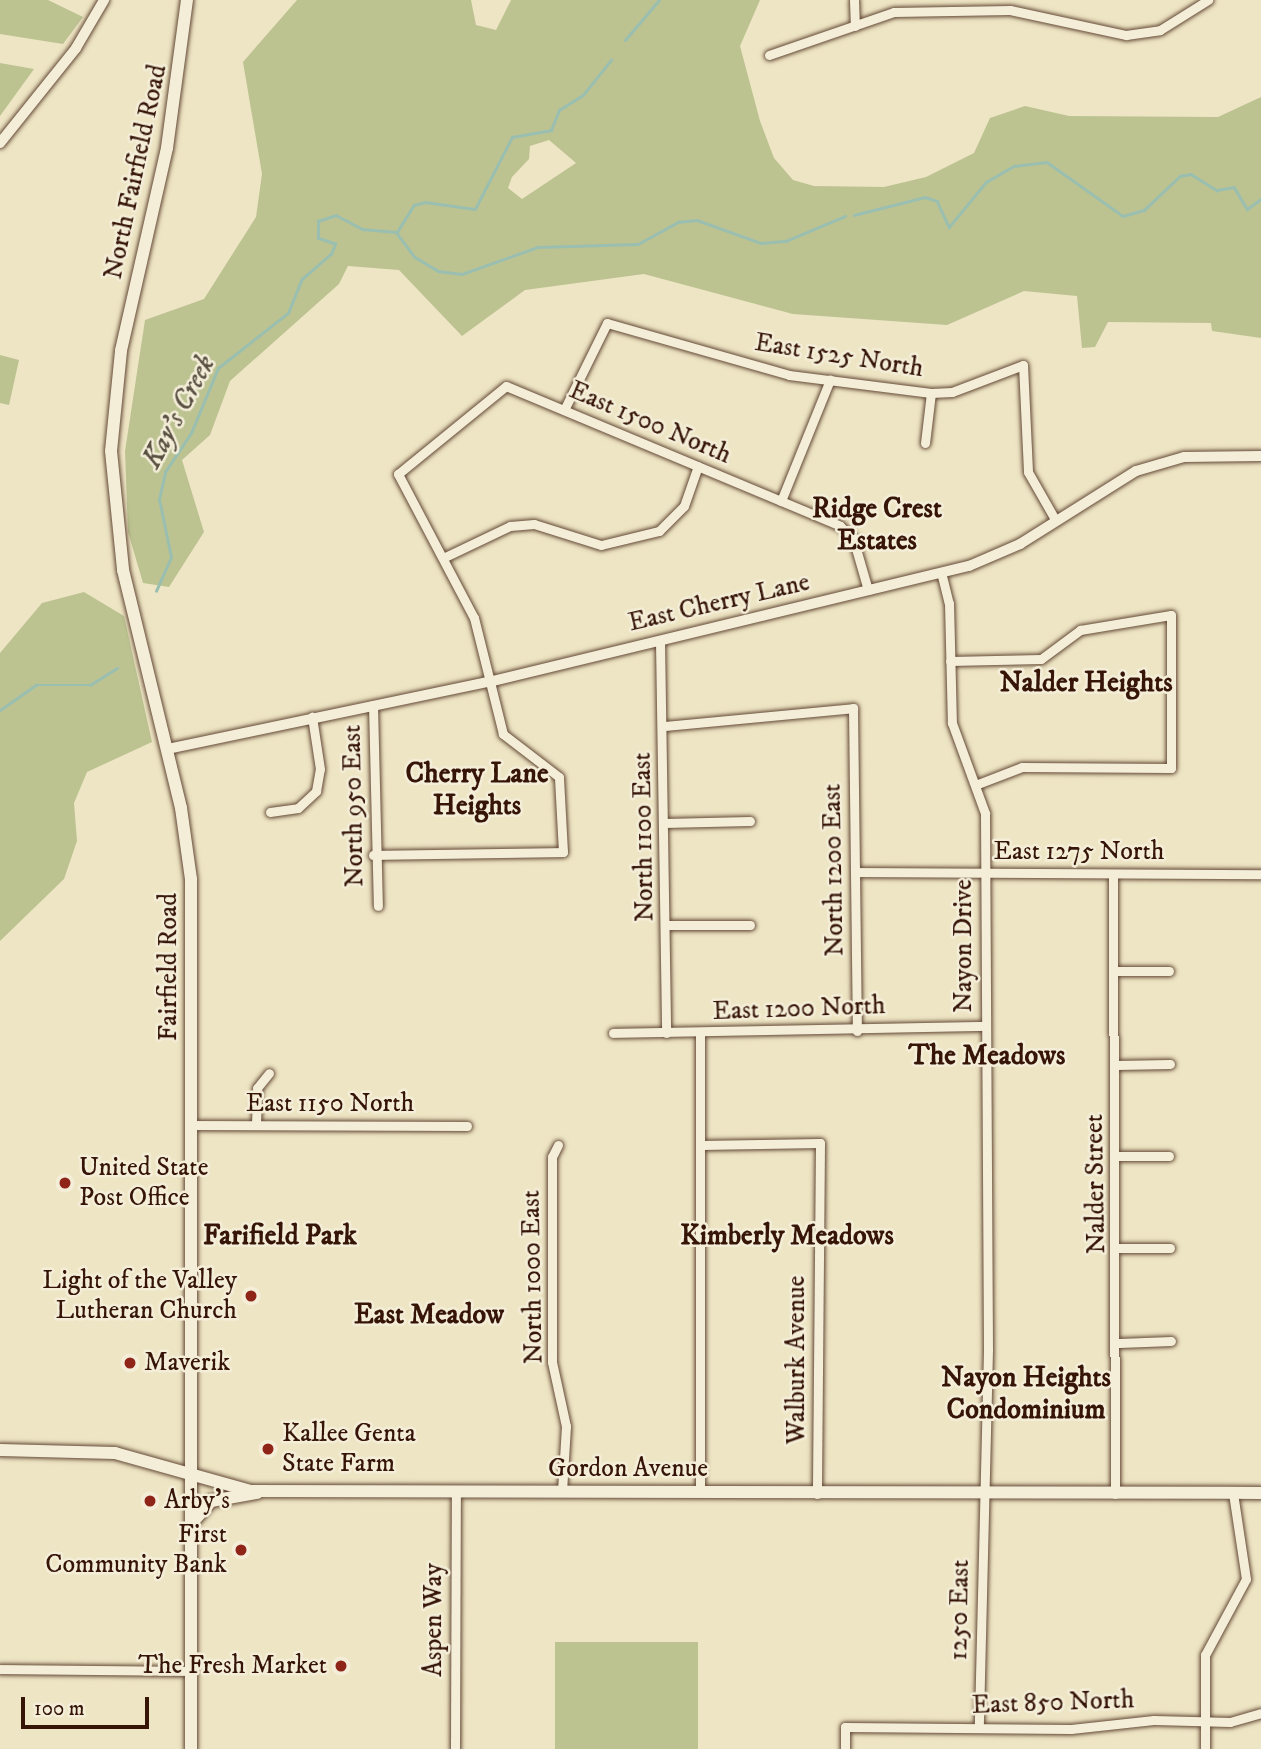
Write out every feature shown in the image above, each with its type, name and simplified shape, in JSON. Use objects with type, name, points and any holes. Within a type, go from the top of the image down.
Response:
[{"type":"main road","name":"North Fairfield Road","points":[[121,351],[167,148],[187,0]]},
{"type":"main road","name":"Fairfield Road","points":[[121,351],[111,451],[115,515],[167,749],[191,879],[191,1671]]},
{"type":"main road","name":"Gordon Avenue","points":[[0,1450],[109,1452],[262,1491],[1261,1493]]},
{"type":"main road","points":[[192,1523],[211,1501],[262,1491]]},
{"type":"main road","points":[[191,1671],[191,1749]]},
{"type":"street","points":[[0,143],[76,48],[104,0]]},
{"type":"street","points":[[854,0],[855,26]]},
{"type":"street","points":[[769,55],[894,12],[951,5],[1031,13],[1126,35],[1160,30],[1208,0]]},
{"type":"street","name":"East 1525 North","points":[[564,410],[607,323],[789,375],[931,393],[952,392],[1023,365],[1028,472],[1056,521]]},
{"type":"street","points":[[781,501],[830,380]]},
{"type":"street","name":"East 1500 North","points":[[445,557],[398,474],[506,386],[840,526],[853,538],[868,590]]},
{"type":"street","points":[[925,443],[931,393]]},
{"type":"street","name":"East Cherry Lane","points":[[167,749],[489,682],[941,572],[992,558],[1111,485],[1160,463],[1261,456]]},
{"type":"street","points":[[373,855],[563,852],[559,777],[503,734],[474,618],[445,557],[510,526],[534,524],[601,545],[672,523],[698,466]]},
{"type":"street","name":"Nayon Drive","points":[[941,572],[950,661],[952,723],[978,784],[985,873],[985,1494]]},
{"type":"street","points":[[950,661],[1041,659],[1080,630],[1171,615],[1171,768],[1021,767],[978,784]]},
{"type":"street","name":"North 1100 East","points":[[660,640],[664,726],[666,1032]]},
{"type":"street","name":"North 950 East","points":[[373,705],[373,855],[377,906]]},
{"type":"street","name":"North 1200 East","points":[[664,726],[853,708],[857,1031]]},
{"type":"street","points":[[270,812],[298,808],[316,791],[320,769],[312,717]]},
{"type":"street","points":[[664,823],[750,821]]},
{"type":"street","name":"East 1275 North","points":[[855,872],[1261,874]]},
{"type":"street","name":"Nalder Street","points":[[1113,874],[1119,1343],[1115,1494]]},
{"type":"street","points":[[666,925],[750,925]]},
{"type":"street","points":[[1114,971],[1169,971]]},
{"type":"street","name":"East 1200 North","points":[[612,1033],[857,1031],[986,1026]]},
{"type":"street","points":[[700,1032],[700,1492]]},
{"type":"street","points":[[1116,1065],[1170,1064]]},
{"type":"street","points":[[256,1124],[257,1088],[269,1073]]},
{"type":"street","name":"East 1150 North","points":[[193,1125],[467,1126]]},
{"type":"street","name":"Walburk Avenue","points":[[701,1145],[820,1143],[817,1494]]},
{"type":"street","name":"North 1000 East","points":[[558,1146],[552,1157],[552,1362],[566,1426],[562,1491]]},
{"type":"street","points":[[1117,1156],[1169,1156]]},
{"type":"street","points":[[1118,1248],[1170,1248]]},
{"type":"street","points":[[1119,1343],[1171,1341]]},
{"type":"street","name":"Aspen Way","points":[[455,1749],[456,1491]]},
{"type":"street","points":[[1205,1749],[1205,1655],[1246,1579],[1233,1493]]},
{"type":"street","name":"1250 East","points":[[979,1728],[985,1494]]},
{"type":"street","points":[[0,1669],[191,1671]]},
{"type":"street","name":"East 850 North","points":[[845,1749],[845,1727],[979,1728],[1205,1722],[1261,1713]]},
{"type":"green space","points":[[0,0],[48,0],[83,17],[63,44],[0,34]]},
{"type":"green space","points":[[297,0],[471,0],[476,25],[496,30],[511,0],[760,0],[740,46],[760,121],[774,158],[793,180],[814,186],[884,187],[926,177],[974,153],[990,118],[1025,106],[1069,116],[1218,117],[1261,97],[1261,338],[1212,331],[1211,323],[1108,322],[1095,347],[1082,348],[1077,296],[1024,291],[947,325],[793,314],[644,274],[525,290],[462,336],[399,270],[348,266],[339,284],[230,381],[210,435],[182,460],[204,532],[169,587],[143,583],[128,532],[125,451],[145,320],[204,299],[256,217],[262,174],[243,62]],"holes":[[[549,140],[576,163],[522,199],[508,188],[512,177],[529,159],[530,146]]]},
{"type":"green space","points":[[0,63],[34,69],[0,116]]},
{"type":"green space","points":[[0,355],[19,360],[9,405],[0,403]]},
{"type":"green space","points":[[84,592],[124,616],[152,742],[87,772],[74,803],[77,841],[64,879],[0,941],[0,653],[42,603]]},
{"type":"green space","points":[[555,1642],[698,1642],[698,1749],[555,1749]]},
{"type":"waterway","points":[[625,40],[659,0]]},
{"type":"waterway","points":[[397,232],[414,205],[425,202],[475,209],[512,137],[551,130],[559,110],[583,95],[611,60]]},
{"type":"waterway","points":[[854,215],[925,197],[937,201],[949,227],[986,182],[1014,166],[1047,162],[1123,216],[1144,210],[1180,176],[1191,174],[1217,190],[1234,187],[1247,209],[1261,199]]},
{"type":"waterway","name":"Kay's Creek","points":[[156,591],[171,557],[159,499],[165,472],[191,433],[218,368],[288,313],[302,279],[331,254],[335,244],[318,238],[318,221],[336,215],[362,229],[396,232]]},
{"type":"waterway","points":[[396,232],[415,257],[438,271],[462,274],[538,247],[638,244],[678,222],[697,220],[761,243],[786,241],[845,216]]},
{"type":"waterway","name":"Kay's Creek","points":[[0,710],[36,685],[90,685],[117,668]]},
{"type":"place","name":"United State Post Office","points":[[65,1183]]},
{"type":"place","name":"Light of the Valley Lutheran Church","points":[[251,1296]]},
{"type":"place","name":"Maverik","points":[[130,1363]]},
{"type":"place","name":"Kallee Genta State Farm","points":[[268,1449]]},
{"type":"place","name":"Arby's","points":[[150,1501]]},
{"type":"place","name":"First Community Bank","points":[[241,1550]]},
{"type":"place","name":"The Fresh Market","points":[[341,1666]]},
{"type":"district","name":"Ridge Crest Estates","points":[[877,525]]},
{"type":"district","name":"Nalder Heights","points":[[1086,683]]},
{"type":"district","name":"Cherry Lane Heights","points":[[477,790]]},
{"type":"district","name":"The Meadows","points":[[987,1056]]},
{"type":"district","name":"Farifield Park","points":[[280,1236]]},
{"type":"district","name":"Kimberly Meadows","points":[[787,1236]]},
{"type":"district","name":"East Meadow","points":[[429,1315]]},
{"type":"district","name":"Nayon Heights Condominium","points":[[1026,1394]]}]
